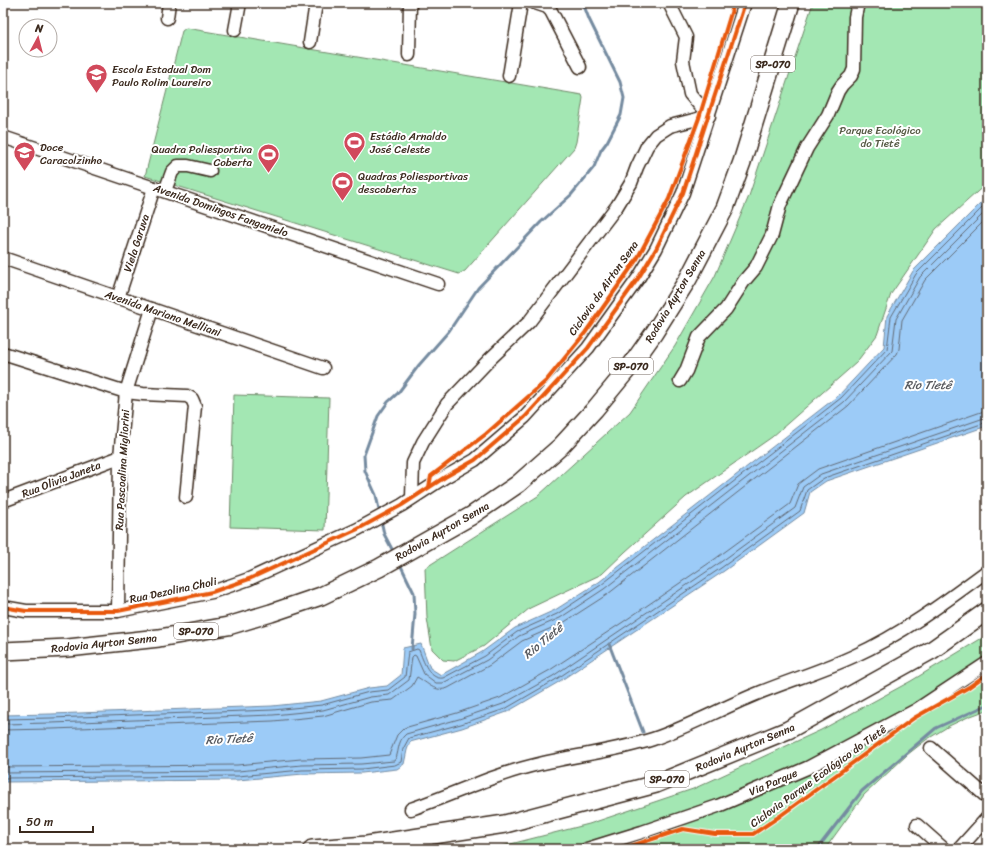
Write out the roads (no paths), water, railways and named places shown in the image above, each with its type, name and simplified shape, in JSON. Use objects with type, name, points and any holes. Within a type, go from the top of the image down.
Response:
[{"type":"highway","name":"Rodovia Ayrton Senna","points":[[3,651],[68,648],[159,638],[228,626],[271,613],[321,596],[379,568],[471,516],[518,484],[560,447],[604,398],[654,334],[688,279],[725,208],[742,162],[792,3]]},
{"type":"highway","name":"Rodovia Ayrton Senna","points":[[312,849],[367,845],[505,824],[656,784],[788,730],[932,650],[987,611]]},
{"type":"street","points":[[167,18],[169,3]]},
{"type":"street","points":[[235,30],[240,3]]},
{"type":"street","points":[[310,42],[316,3]]},
{"type":"street","points":[[409,55],[410,3]]},
{"type":"street","points":[[509,76],[521,3]]},
{"type":"street","points":[[536,3],[547,7],[551,11],[580,66]]},
{"type":"street","points":[[407,502],[413,463],[423,442],[447,404],[490,359],[530,322],[617,206],[631,183],[647,146],[656,135],[670,126],[709,116],[690,94],[683,61],[686,37],[669,3]]},
{"type":"street","name":"Rua Dezolina Choli","points":[[3,607],[26,611],[118,611],[212,592],[250,579],[358,529],[407,502],[475,460],[525,417],[588,348],[635,284],[656,249],[683,193],[745,3]]},
{"type":"street","points":[[680,381],[686,371],[699,337],[726,309],[744,281],[756,267],[772,235],[780,205],[808,148],[828,115],[842,85],[851,76],[854,69],[855,17],[858,3]]},
{"type":"street","name":"Avenida Domingos Fanganielo","points":[[3,137],[438,284]]},
{"type":"street","name":"Viela Garuva","points":[[118,298],[159,190],[172,172],[178,166],[188,166],[210,171]]},
{"type":"street","name":"Avenida Mariano Melliani","points":[[3,258],[323,368]]},
{"type":"street","name":"Rua Pascoalina Migliorini","points":[[118,611],[120,457],[126,392],[152,309]]},
{"type":"street","points":[[3,353],[126,392],[187,396],[192,399],[195,406],[186,497]]},
{"type":"street","name":"Rua Olivia Janeta","points":[[3,501],[120,457]]},
{"type":"street","points":[[411,809],[506,773],[539,764],[645,741],[684,727],[755,695],[854,656],[896,634],[949,599],[987,571]]},
{"type":"street","name":"Via Parque","points":[[587,849],[718,806],[807,768],[916,710],[987,663]]},
{"type":"street","points":[[931,748],[987,797]]},
{"type":"street","points":[[959,849],[987,818]]},
{"type":"street","points":[[917,825],[944,849]]},
{"type":"water","name":"Rio Tietê","points":[[987,197],[987,426],[826,481],[810,492],[804,513],[724,571],[557,683],[507,712],[462,728],[410,742],[404,764],[397,769],[362,773],[303,774],[238,780],[3,782],[3,715],[272,706],[321,701],[369,688],[387,686],[401,675],[403,648],[421,644],[430,668],[441,675],[482,652],[515,628],[555,610],[599,582],[839,395],[884,347],[887,316],[913,271]]},
{"type":"waterway","points":[[380,514],[376,495],[365,471],[364,455],[378,416],[388,402],[398,393],[419,365],[449,331],[478,288],[541,222],[571,195],[594,167],[601,150],[607,142],[621,115],[624,98],[620,82],[589,19],[583,3]]},
{"type":"waterway","points":[[381,520],[384,534],[394,553]]},
{"type":"waterway","points":[[399,562],[414,593],[415,614],[412,649]]},
{"type":"waterway","points":[[609,644],[643,732]]},
{"type":"waterway","points":[[817,849],[862,791],[936,728],[987,705]]},
{"type":"place","name":"Escola Estadual Dom Paulo Rolim Loureiro","points":[[97,94]]},
{"type":"place","name":"Estádio Arnaldo José Celeste","points":[[355,162]]},
{"type":"place","name":"Doce Caracolzinho","points":[[24,172]]},
{"type":"place","name":"Quadra Poliesportiva Coberta","points":[[268,174]]},
{"type":"place","name":"Quadras Poliesportivas descobertas","points":[[343,202]]},
{"type":"park label","name":"Parque Ecológico do Tietê","points":[[880,136]]}]
